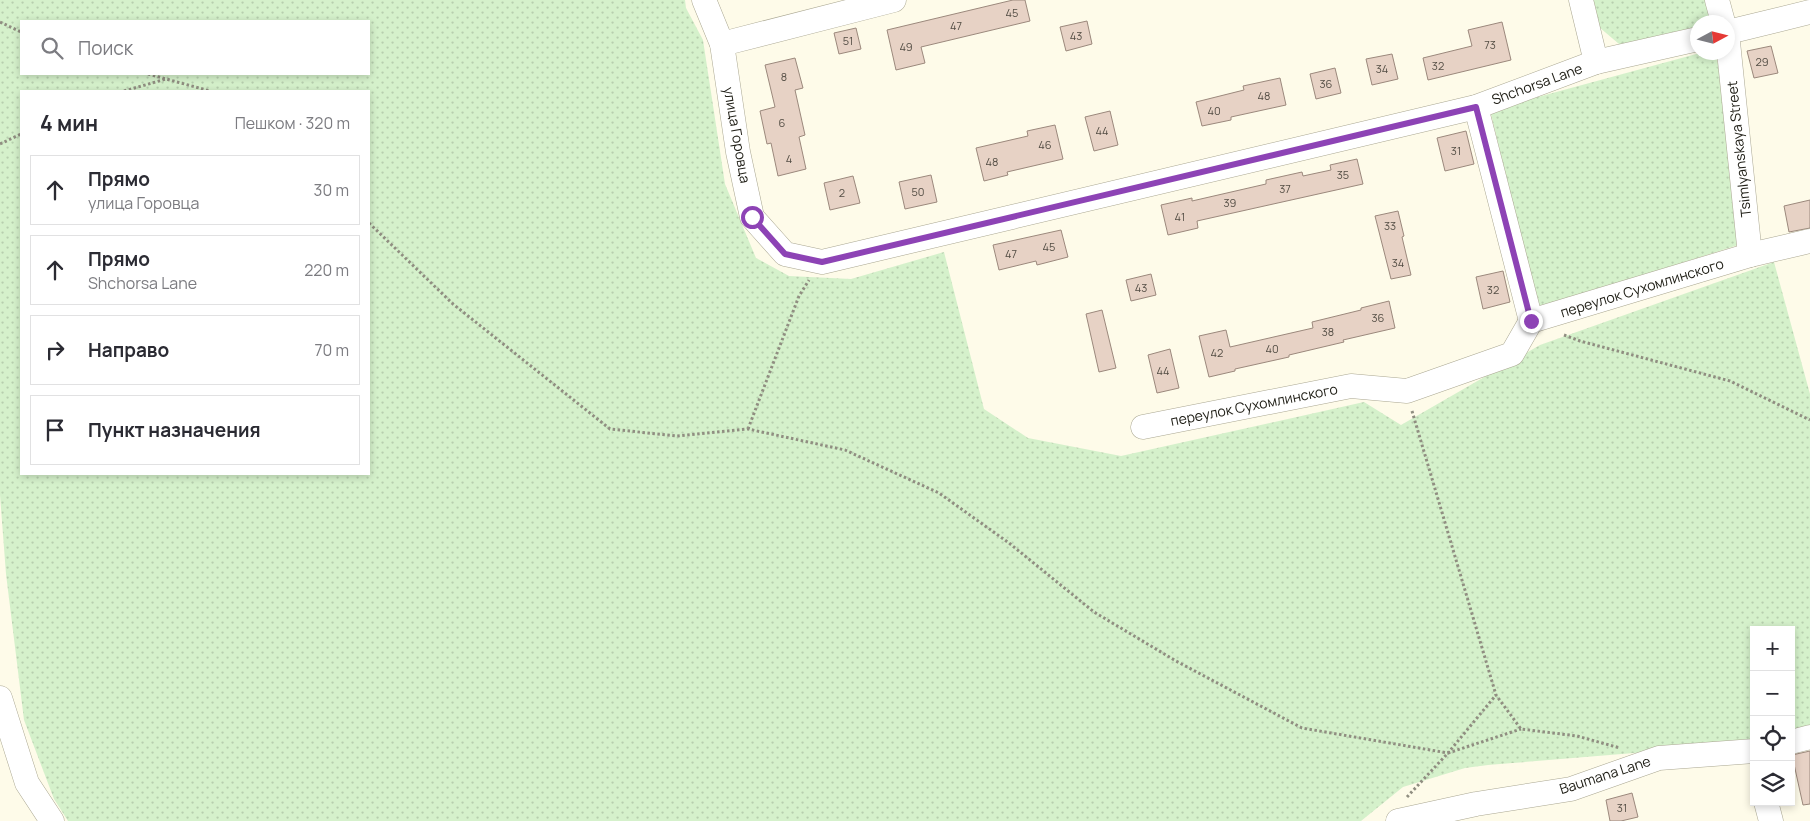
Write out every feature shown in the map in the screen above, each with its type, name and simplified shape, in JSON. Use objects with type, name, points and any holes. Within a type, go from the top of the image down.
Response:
[{"type":"street","name":"улица Горовца","points":[[704,0],[722,44],[738,152],[752,217],[785,254],[822,262]]},
{"type":"street","points":[[722,44],[894,0]]},
{"type":"street","points":[[1581,0],[1596,62]]},
{"type":"street","points":[[1716,0],[1721,15]]},
{"type":"street","points":[[1735,30],[1810,12]]},
{"type":"street","name":"Shchorsa Lane","points":[[822,262],[1476,107],[1596,62],[1690,41]]},
{"type":"street","name":"Tsimlyanskaya Street","points":[[1730,60],[1750,255]]},
{"type":"street","points":[[1476,107],[1531,321]]},
{"type":"street","name":"переулок Сухомлинского","points":[[1142,427],[1351,386],[1407,391],[1512,354],[1531,321],[1750,255],[1810,241]]},
{"type":"street","points":[[0,698],[27,784],[52,821]]},
{"type":"street","points":[[1795,741],[1810,737]]},
{"type":"street","name":"Baumana Lane","points":[[1401,811],[1476,804],[1571,789],[1659,758],[1750,751]]},
{"type":"street","points":[[1767,806],[1770,821]]},
{"type":"path","points":[[0,22],[20,32]]},
{"type":"path","points":[[152,75],[206,90]]},
{"type":"path","points":[[128,90],[167,79]]},
{"type":"path","points":[[0,144],[20,134]]},
{"type":"path","points":[[370,224],[453,304],[610,429],[677,436],[748,429],[845,450],[940,493],[1009,543],[1094,612],[1176,660],[1302,728],[1448,753],[1522,729],[1577,736],[1623,748]]},
{"type":"path","points":[[748,429],[799,296],[822,262]]},
{"type":"path","points":[[1531,321],[1580,341],[1730,381],[1810,420]]},
{"type":"path","points":[[1407,391],[1496,695],[1522,729]]},
{"type":"path","points":[[1401,811],[1496,695]]},
{"type":"green space","points":[[0,0],[685,0],[686,8],[703,40],[725,184],[756,258],[789,276],[851,279],[944,252],[984,409],[1028,438],[1121,456],[1364,402],[1401,425],[1540,345],[1774,262],[1810,394],[1810,730],[1795,733],[1795,626],[1750,626],[1750,743],[1465,768],[1403,787],[1361,821],[68,821],[54,799],[24,720],[6,574],[0,495]]},
{"type":"green space","points":[[1591,0],[1712,0],[1717,15],[1690,15],[1690,33],[1636,47],[1619,44],[1599,27]]},
{"type":"green space","points":[[1690,56],[1690,60],[1717,60],[1720,71],[1738,245],[1538,309],[1490,110]]},
{"type":"building","points":[[1013,0],[1025,0],[1030,21],[921,47],[925,63],[896,70],[887,30]]},
{"type":"building","points":[[1087,21],[1092,44],[1066,51],[1060,27]]},
{"type":"building","points":[[1502,22],[1511,60],[1428,80],[1423,58],[1472,46],[1468,30]]},
{"type":"building","points":[[856,28],[861,49],[839,54],[834,33]]},
{"type":"building","points":[[1771,46],[1778,73],[1754,78],[1747,51]]},
{"type":"building","points":[[1392,54],[1398,79],[1372,85],[1366,59]]},
{"type":"building","points":[[795,58],[803,88],[795,90],[805,135],[799,137],[806,169],[778,176],[771,143],[767,144],[760,111],[775,107],[765,65]]},
{"type":"building","points":[[1335,68],[1341,93],[1316,99],[1310,74]]},
{"type":"building","points":[[1280,78],[1286,105],[1231,117],[1231,120],[1202,126],[1196,102],[1244,90],[1243,86]]},
{"type":"building","points":[[1110,111],[1118,145],[1094,151],[1085,117]]},
{"type":"building","points":[[1055,125],[1063,159],[1007,172],[1008,175],[984,181],[976,148],[1028,136],[1027,131]]},
{"type":"building","points":[[1466,131],[1474,164],[1445,171],[1437,138]]},
{"type":"building","points":[[1357,159],[1363,184],[1197,221],[1198,228],[1168,235],[1161,205],[1192,198],[1192,201],[1266,184],[1266,180],[1302,172],[1303,176],[1331,170],[1330,165]]},
{"type":"building","points":[[931,175],[937,202],[905,209],[899,182]]},
{"type":"building","points":[[853,176],[860,203],[830,210],[824,183]]},
{"type":"building","points":[[1810,200],[1810,228],[1789,232],[1784,206]]},
{"type":"building","points":[[1398,211],[1411,275],[1391,279],[1375,216]]},
{"type":"building","points":[[1061,230],[1068,257],[1037,265],[1036,261],[999,270],[993,245]]},
{"type":"building","points":[[1503,271],[1510,302],[1483,309],[1476,277]]},
{"type":"building","points":[[1151,274],[1156,295],[1131,301],[1126,280]]},
{"type":"building","points":[[1389,301],[1395,328],[1343,340],[1344,342],[1209,377],[1199,336],[1226,330],[1230,347],[1313,328],[1312,322]]},
{"type":"building","points":[[1102,310],[1116,368],[1099,372],[1086,314]]},
{"type":"building","points":[[1170,349],[1179,388],[1157,393],[1148,355]]},
{"type":"building","points":[[1810,751],[1810,804],[1803,805],[1795,769],[1795,754]]},
{"type":"building","points":[[1632,793],[1638,817],[1621,821],[1610,821],[1606,800]]},
{"type":"route","points":[[752,217],[785,254],[822,262],[1476,107],[1531,321]]}]
